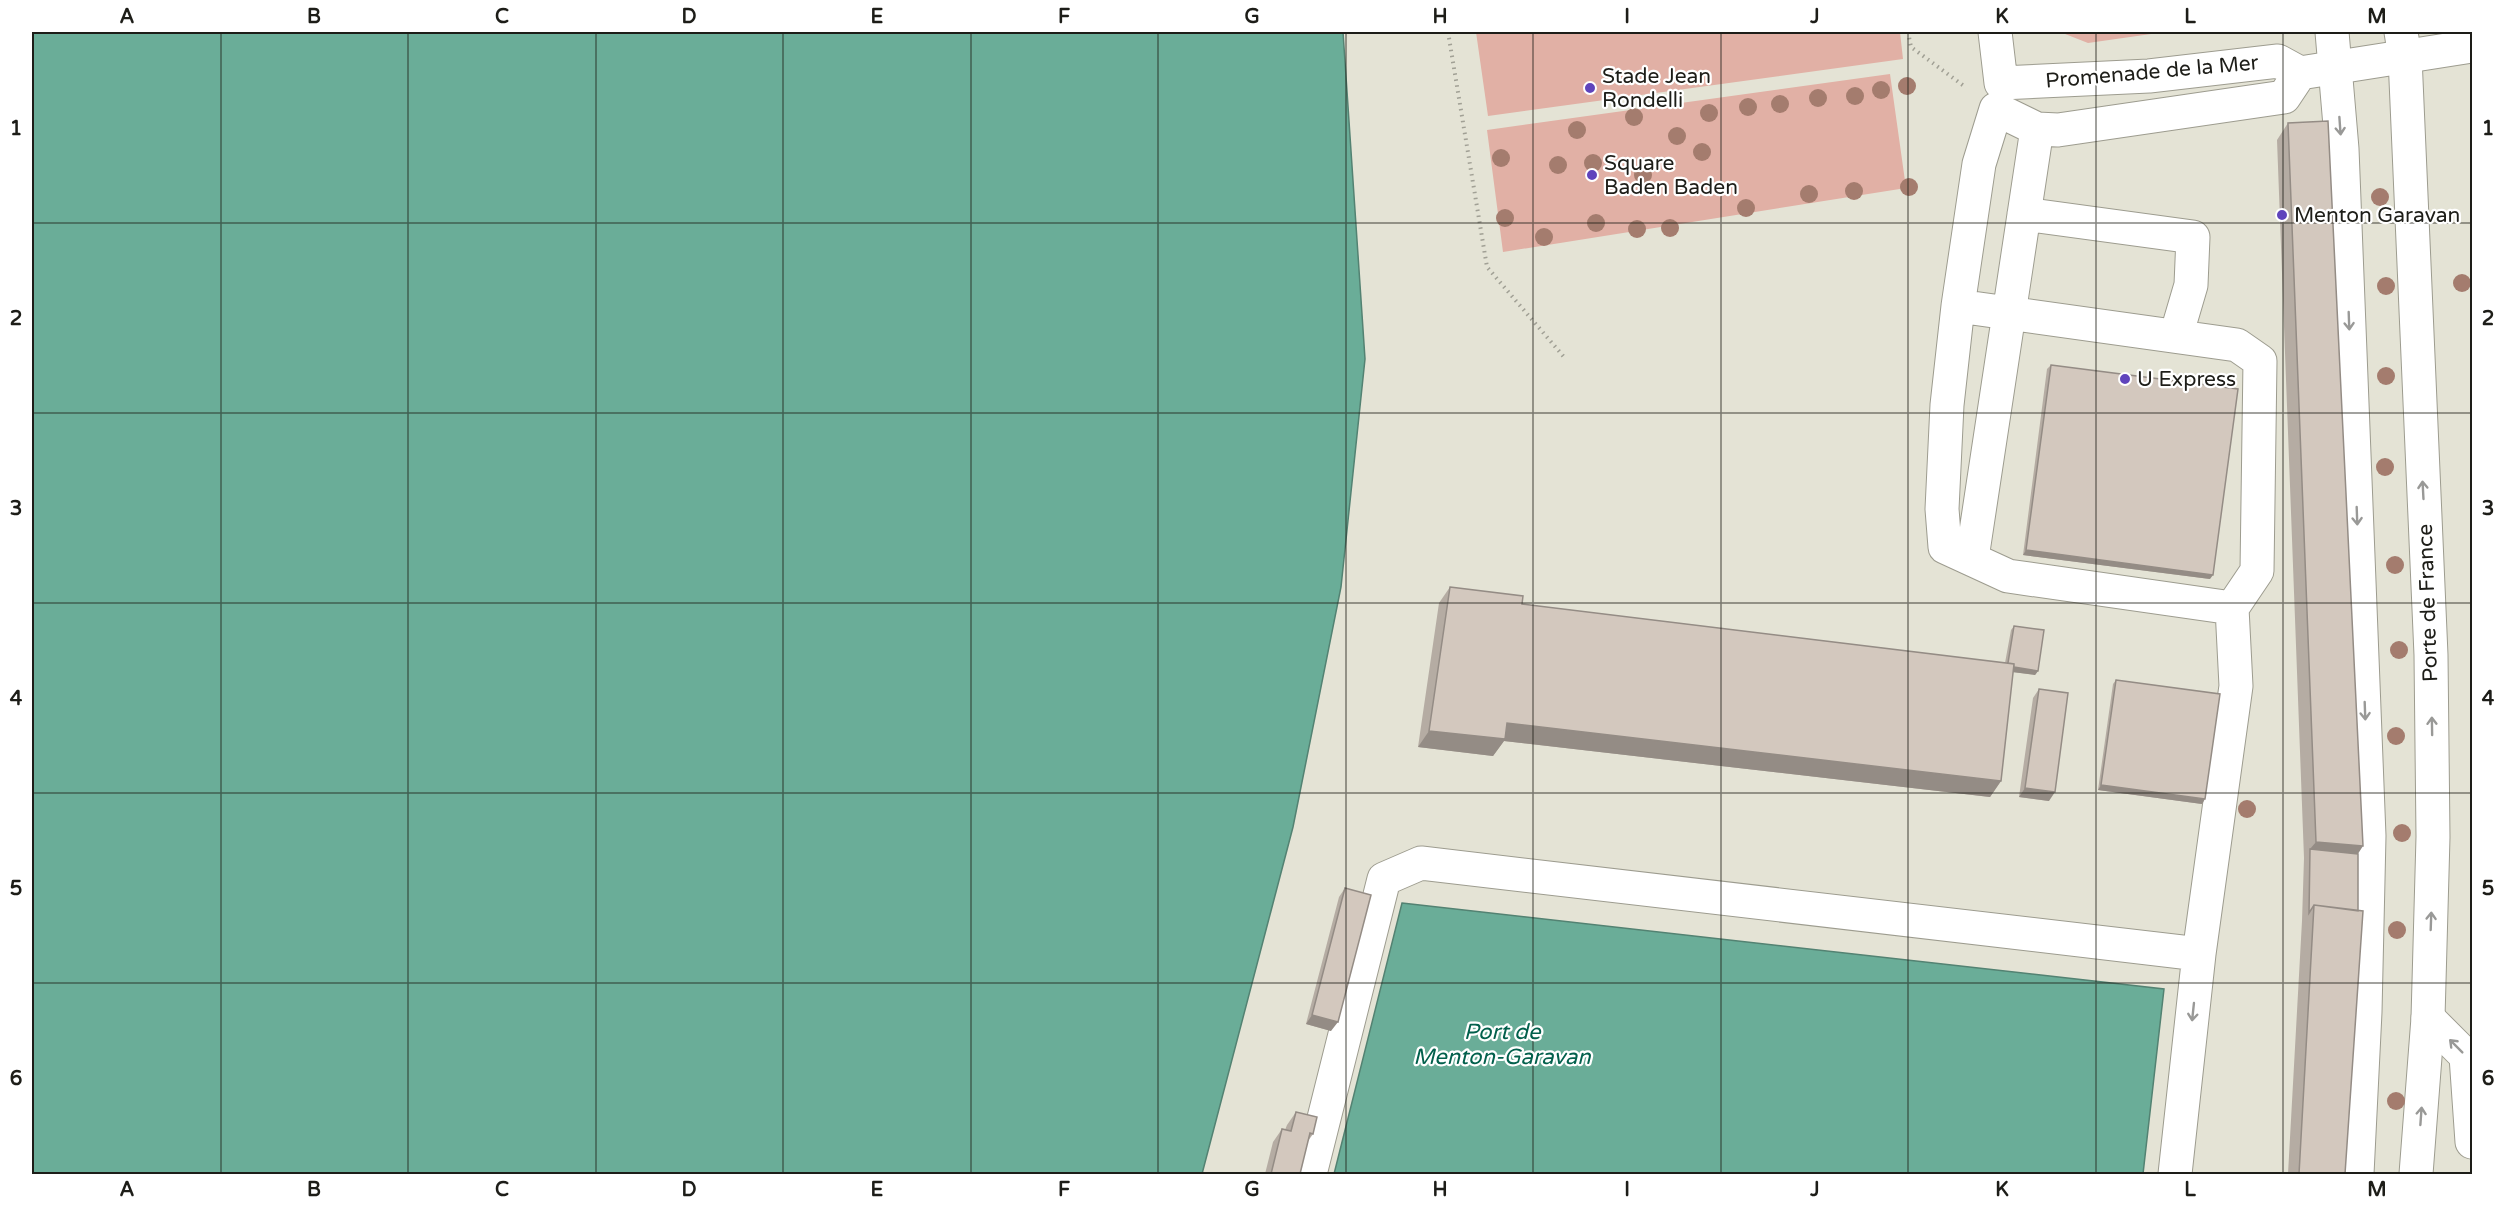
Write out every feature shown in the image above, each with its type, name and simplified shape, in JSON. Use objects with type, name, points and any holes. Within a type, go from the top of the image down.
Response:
[{"type":"street","points":[[1995,32],[1999,96],[1979,164],[1958,306],[1947,405],[1942,509],[1946,547],[2008,576],[2232,608]]},
{"type":"street","points":[[2332,32],[2342,149],[2369,836],[2365,1012],[2357,1174]]},
{"type":"street","points":[[2300,73],[2336,68],[2403,44],[2472,46]]},
{"type":"street","name":"Porte de France","points":[[2403,44],[2431,655],[2433,837],[2428,1018],[2416,1174]]},
{"type":"street","name":"Promenade de la Mer","points":[[1999,96],[2278,61],[2300,73],[2284,97],[2048,129]]},
{"type":"street","points":[[1972,558],[2024,214],[2048,129],[1999,96]]},
{"type":"street","points":[[2024,214],[2193,237],[2191,285],[2176,336]]},
{"type":"street","points":[[1958,306],[2008,315],[2237,345],[2260,361],[2257,571],[2232,608],[2236,686],[2199,954],[2175,1174]]},
{"type":"street","points":[[1310,1174],[1384,879],[1421,862],[2199,954]]},
{"type":"street","points":[[2428,1018],[2466,1056],[2472,1142]]},
{"type":"path","points":[[1448,32],[1487,267],[1564,357]]},
{"type":"path","points":[[1908,32],[1911,47],[1999,96]]},
{"type":"shaded area","name":"Stade Jean Rondelli","points":[[1476,32],[1900,32],[1903,59],[1488,116]]},
{"type":"shaded area","points":[[2060,32],[2165,32],[2088,43]]},
{"type":"shaded area","points":[[1890,74],[1906,188],[1503,252],[1487,130]]},
{"type":"water","points":[[32,32],[1343,32],[1365,359],[1341,587],[1293,827],[1202,1174],[32,1174]]},
{"type":"water","name":"Port de Menton-Garavan","points":[[1402,903],[2164,989],[2143,1174],[1334,1174]]},
{"type":"building","points":[[2328,121],[2363,846],[2316,842],[2288,123]]},
{"type":"building","points":[[2051,365],[2238,389],[2213,575],[2026,550]]},
{"type":"building","points":[[1450,587],[1523,596],[1522,604],[2014,664],[2001,781],[1507,723],[1505,739],[1429,731]]},
{"type":"building","points":[[2014,626],[2044,630],[2038,671],[2014,667],[2014,664],[2008,663]]},
{"type":"building","points":[[2116,680],[2220,694],[2205,799],[2101,785]]},
{"type":"building","points":[[2039,689],[2068,693],[2055,792],[2025,788]]},
{"type":"building","points":[[2310,849],[2358,854],[2358,911],[2314,905],[2309,913]]},
{"type":"building","points":[[1345,888],[1371,895],[1338,1022],[1312,1015]]},
{"type":"building","points":[[2314,905],[2363,911],[2345,1174],[2299,1174]]},
{"type":"building","points":[[1296,1112],[1317,1117],[1313,1134],[1310,1133],[1300,1174],[1271,1174],[1282,1129],[1291,1131]]},
{"type":"place","name":"Stade Jean Rondelli","points":[[1590,88]]},
{"type":"place","name":"Square Baden Baden","points":[[1592,175]]},
{"type":"place","name":"Menton Garavan","points":[[2282,215]]},
{"type":"place","name":"U Express","points":[[2125,379]]}]
